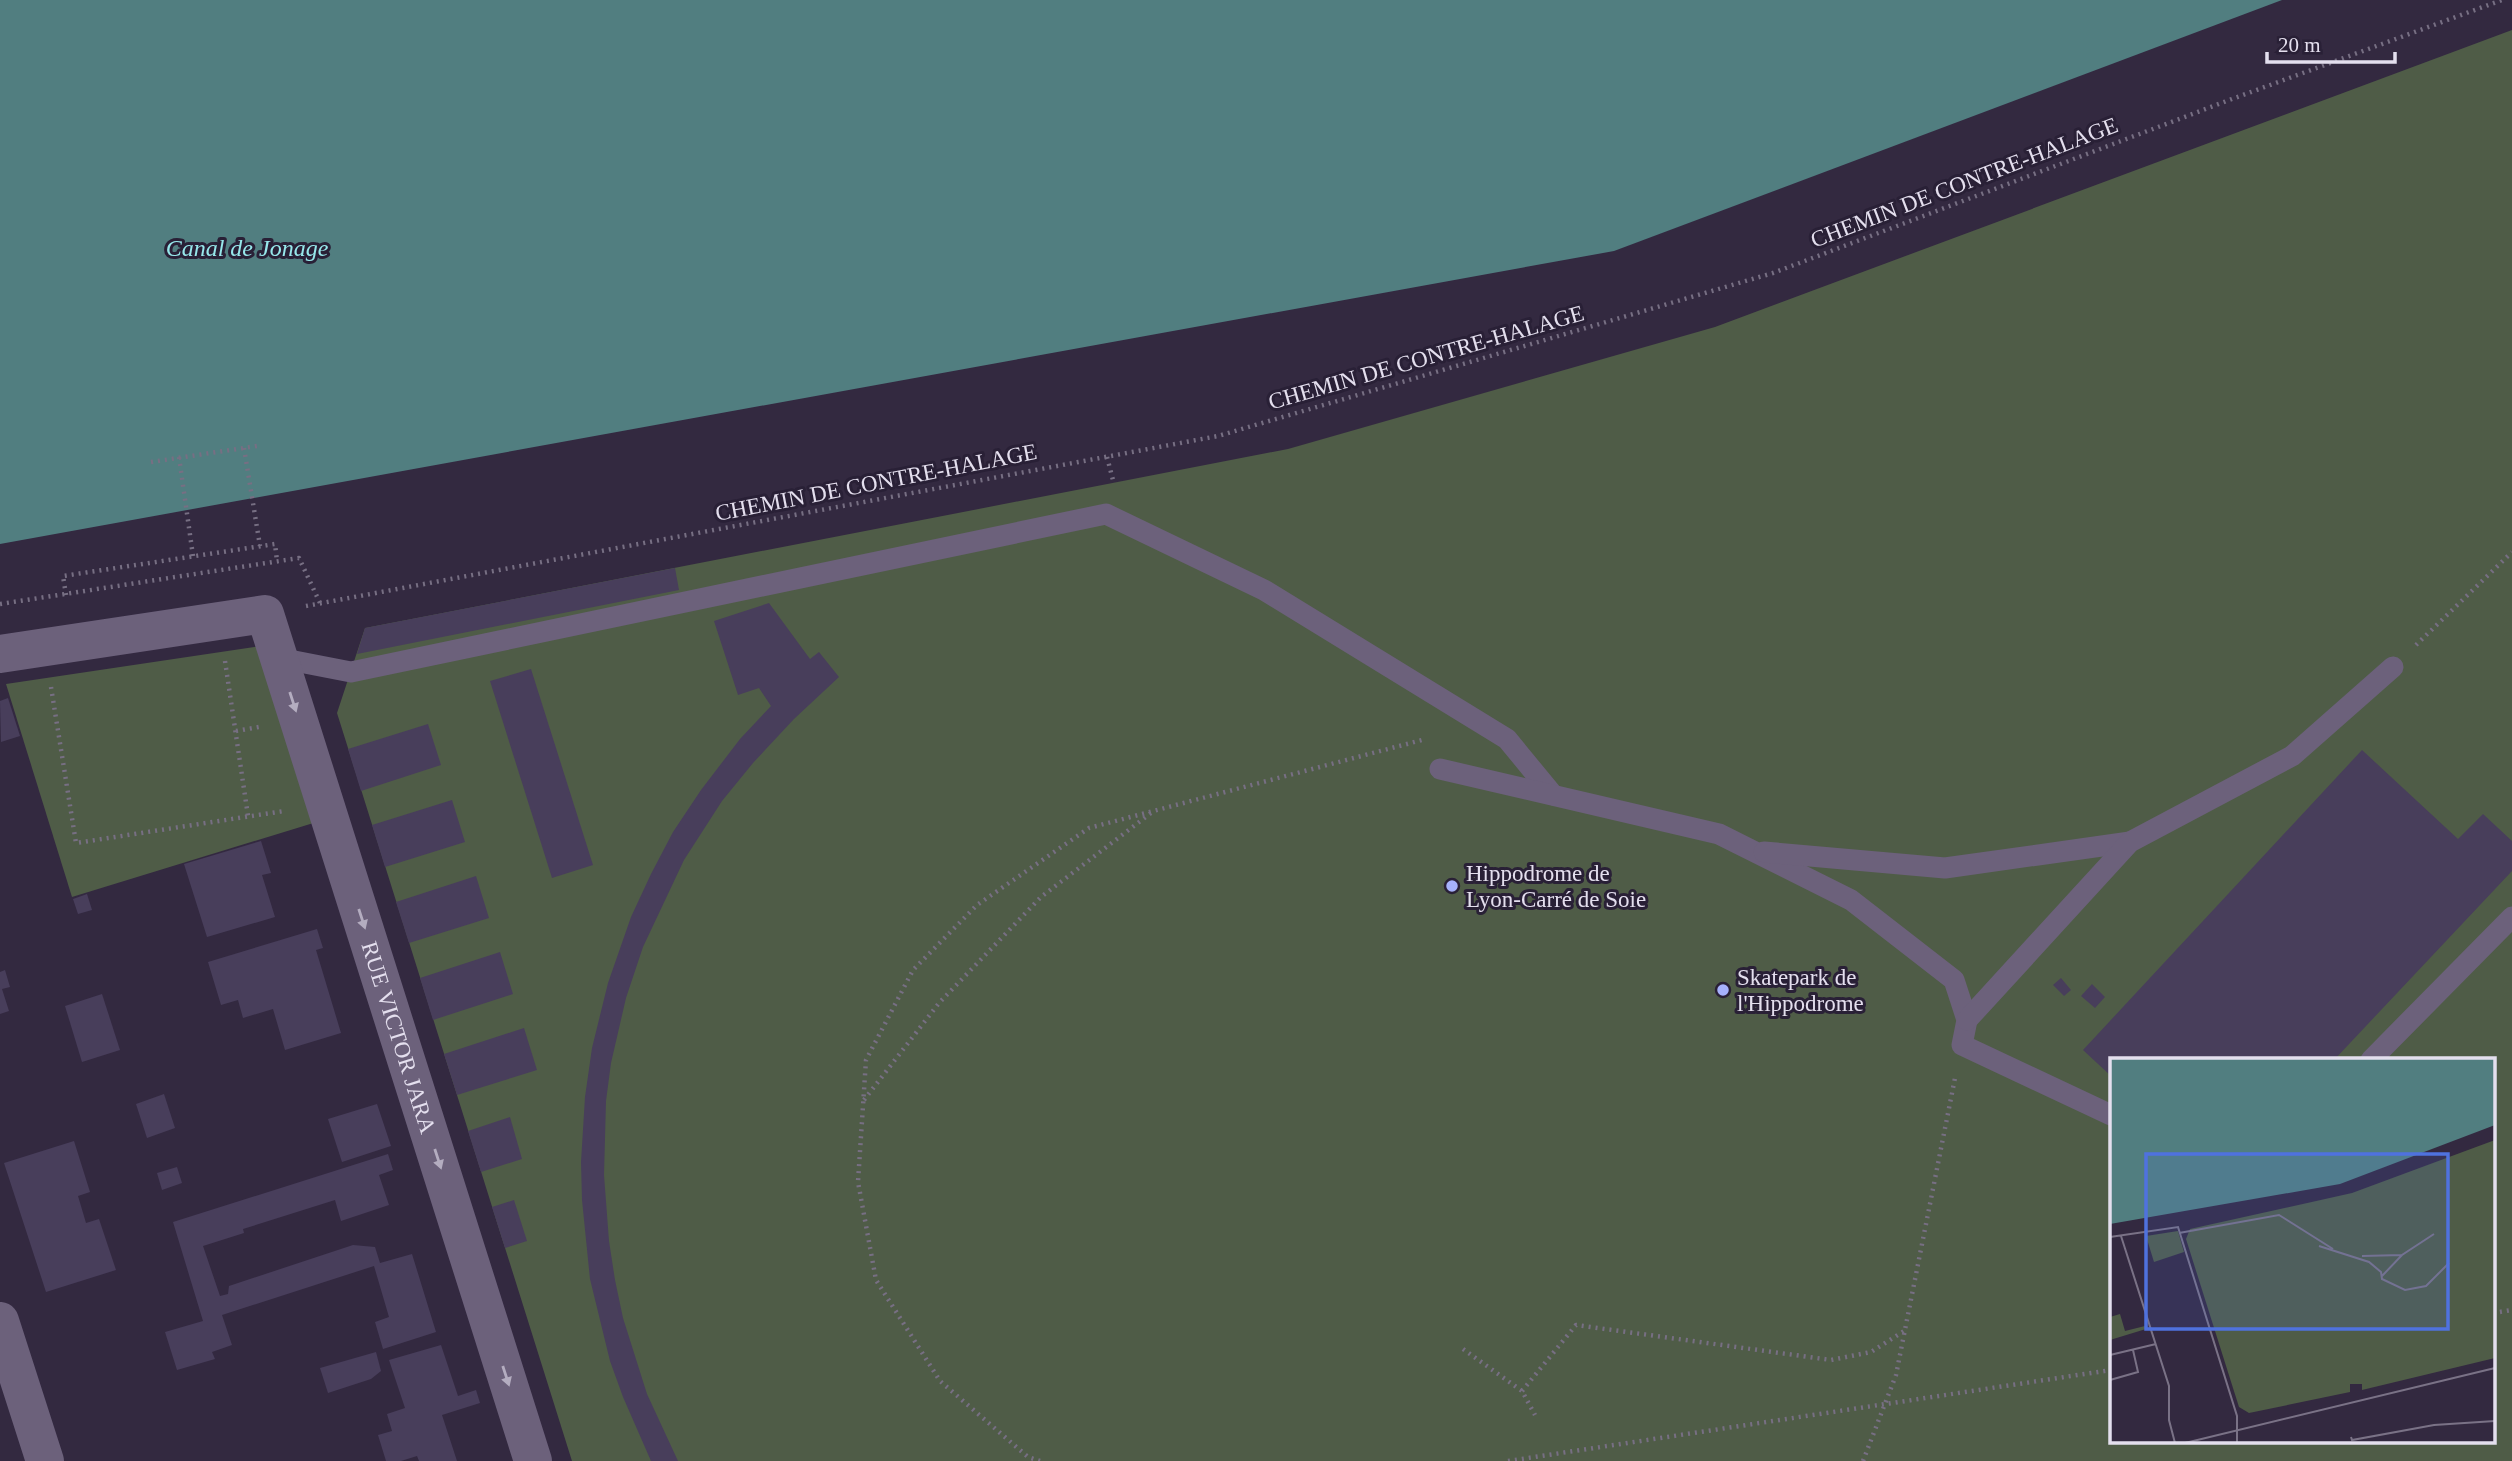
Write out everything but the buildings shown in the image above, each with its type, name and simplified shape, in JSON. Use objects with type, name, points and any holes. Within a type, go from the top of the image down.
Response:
[{"type":"street","name":"RUE VICTOR JARA","points":[[219,621],[265,614],[533,1461]]},
{"type":"street","points":[[0,654],[219,621]]},
{"type":"street","points":[[0,1321],[45,1461]]},
{"type":"lane","points":[[279,658],[351,672],[1106,514],[1264,590],[1507,739],[1553,795]]},
{"type":"lane","points":[[1967,1020],[2130,842],[2292,756],[2393,667]]},
{"type":"lane","points":[[1440,769],[1719,834],[1851,900],[1954,980],[1967,1020],[1962,1045],[2110,1115]]},
{"type":"lane","points":[[1752,850],[1945,868],[2130,842]]},
{"type":"lane","points":[[2384,1055],[2512,916]]},
{"type":"path","name":"CHEMIN DE CONTRE-HALAGE","points":[[277,561],[299,558],[320,603],[1218,436],[1773,273],[2502,0]]},
{"type":"path","points":[[151,462],[257,446]]},
{"type":"path","points":[[244,447],[260,546]]},
{"type":"path","points":[[179,457],[193,556]]},
{"type":"path","points":[[0,604],[66,595],[277,561],[275,544],[63,576],[66,595]]},
{"type":"path","points":[[2393,667],[2512,552]]},
{"type":"path","points":[[219,621],[248,816]]},
{"type":"path","points":[[44,647],[76,844],[325,804]]},
{"type":"path","points":[[1040,1461],[1028,1457],[940,1381],[876,1280],[858,1182],[866,1060],[913,970],[977,905],[1089,828],[1365,757],[1480,723]]},
{"type":"path","points":[[863,1102],[939,1003],[1041,897],[1154,811]]},
{"type":"path","points":[[1863,1461],[1896,1375],[1962,1045]]},
{"type":"path","points":[[2494,1313],[2512,1310]]},
{"type":"path","points":[[1522,1391],[1576,1325],[1831,1360],[1871,1352],[1905,1331]]},
{"type":"path","points":[[1463,1349],[1522,1391],[1535,1415]]},
{"type":"path","points":[[1508,1461],[2110,1370]]},
{"type":"shaded area","name":"Hippodrome de Lyon-Carré de Soie","points":[[2512,30],[2512,1461],[572,1461],[337,713],[365,628],[1288,449],[1715,327]]},
{"type":"shaded area","points":[[267,645],[320,821],[72,897],[6,684]]},
{"type":"water","name":"Canal de Jonage","points":[[0,0],[2282,0],[1614,251],[0,544]]},
{"type":"place","name":"Hippodrome de Lyon-Carré de Soie","points":[[1452,886]]},
{"type":"place","name":"Skatepark de l'Hippodrome","points":[[1723,990]]}]
